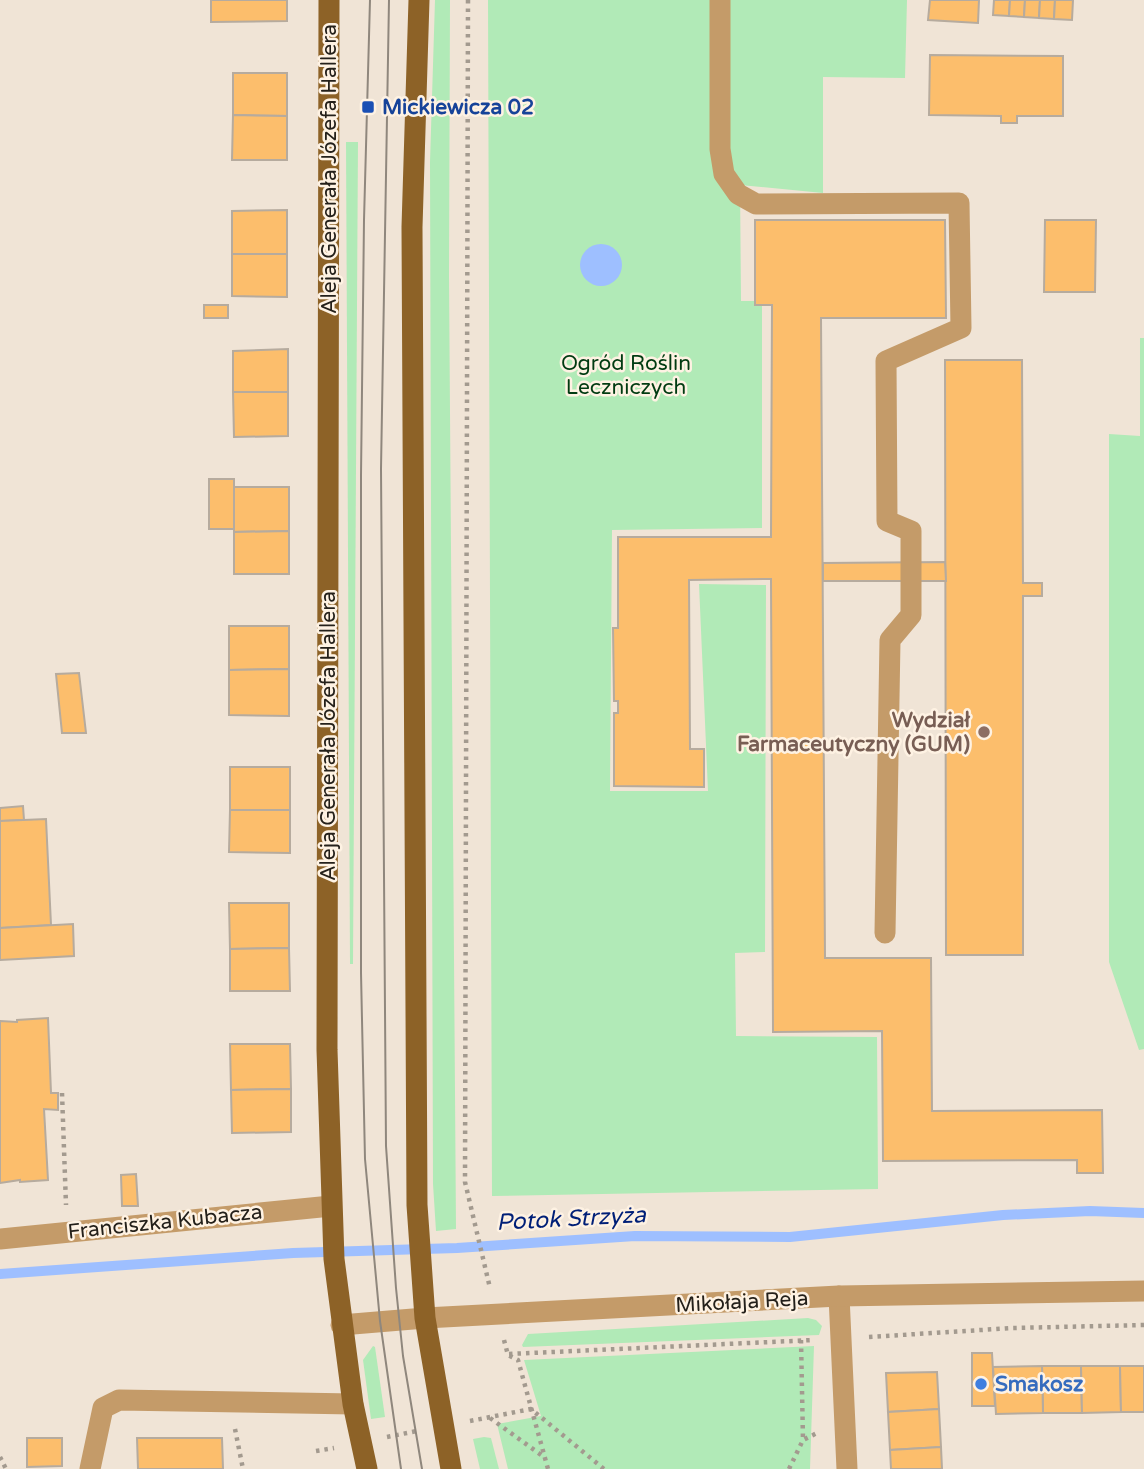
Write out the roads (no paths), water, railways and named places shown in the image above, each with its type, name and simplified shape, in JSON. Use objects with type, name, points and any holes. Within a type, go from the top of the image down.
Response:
[{"type":"main road","name":"Aleja Generała Józefa Hallera","points":[[329,0],[327,1050],[331,1206],[341,1325],[353,1404],[367,1469]]},
{"type":"main road","points":[[419,0],[412,227],[417,1205],[425,1318],[451,1469]]},
{"type":"street","points":[[720,0],[720,149],[724,174],[738,194],[756,204],[959,203],[961,328],[886,361],[887,521],[911,531],[911,615],[890,640],[886,933]]},
{"type":"street","name":"Franciszka Kubacza","points":[[0,1239],[331,1206]]},
{"type":"street","name":"Mikołaja Reja","points":[[341,1325],[425,1318],[839,1296],[1144,1291]]},
{"type":"street","points":[[839,1296],[847,1469]]},
{"type":"street","points":[[90,1469],[103,1408],[119,1401],[353,1404]]},
{"type":"water","points":[[601,244],[616,250],[622,265],[616,280],[601,286],[586,280],[580,265],[586,250]]},
{"type":"waterway","name":"Potok Strzyża","points":[[0,1274],[293,1253],[457,1248],[635,1236],[790,1237],[1003,1215],[1090,1211],[1144,1213]]},
{"type":"tram line","points":[[370,0],[361,476],[361,973],[365,1159],[380,1321],[401,1469]]},
{"type":"tram line","points":[[389,0],[381,469],[386,1146],[403,1356],[422,1469]]},
{"type":"place","name":"Mickiewicza 02","points":[[368,107]]},
{"type":"place","name":"Wydział Farmaceutyczny (GUM)","points":[[984,732]]},
{"type":"place","name":"Smakosz","points":[[981,1384]]},
{"type":"park label","name":"Ogród Roślin Leczniczych","points":[[626,375]]}]
